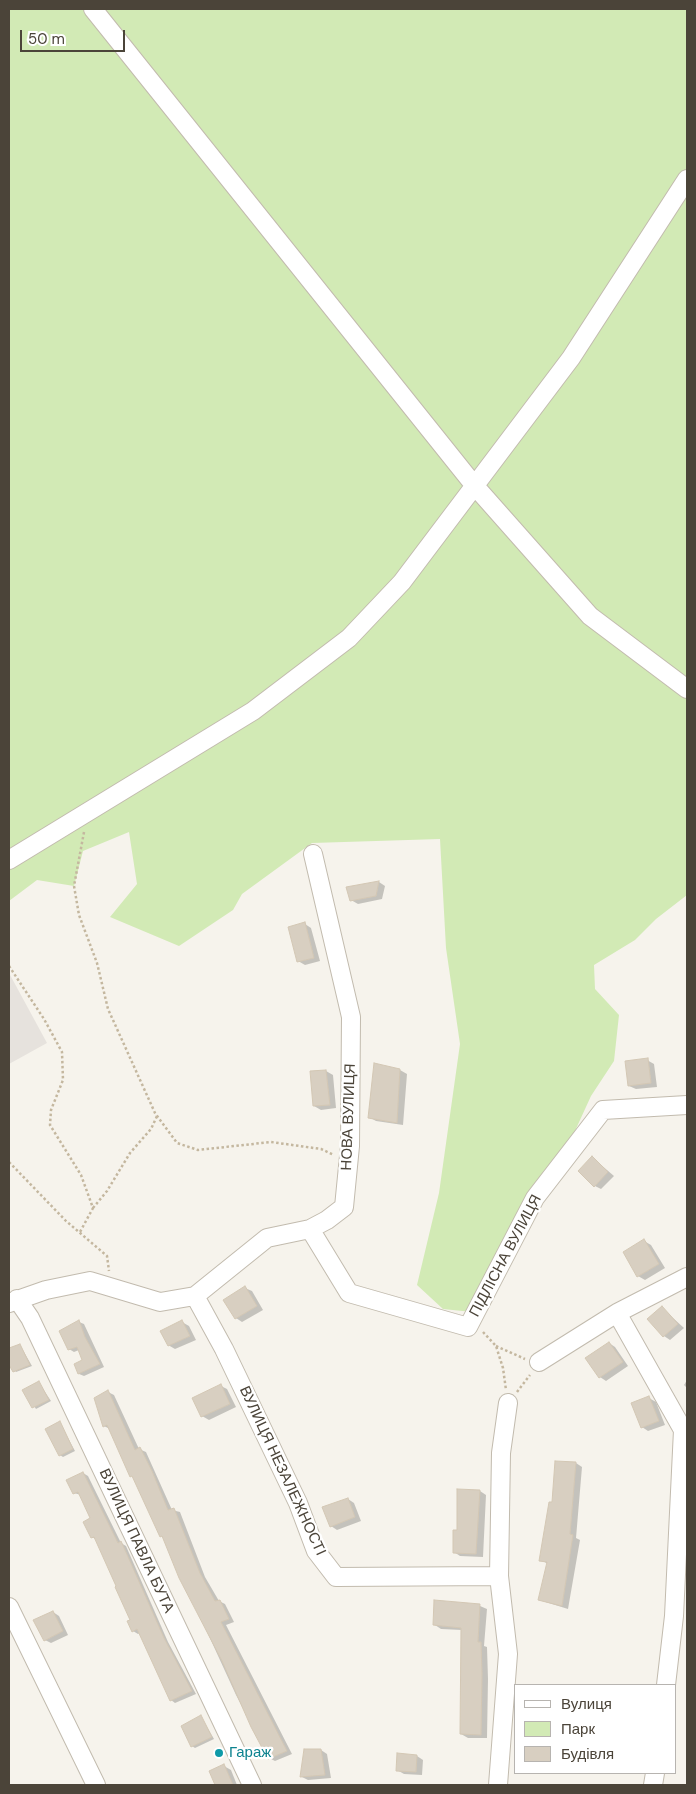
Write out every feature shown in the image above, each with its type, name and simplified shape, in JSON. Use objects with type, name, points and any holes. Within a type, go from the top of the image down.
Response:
[{"type":"street","points":[[94,9],[474,485],[590,616],[687,689]]},
{"type":"street","points":[[9,860],[253,711],[349,638],[402,582],[571,358],[687,179]]},
{"type":"street","name":"НОВА ВУЛИЦЯ","points":[[195,1296],[266,1238],[310,1229],[327,1220],[344,1206],[348,1162],[351,1017],[313,854]]},
{"type":"street","name":"ПІДЛІСНА ВУЛИЦЯ","points":[[468,1327],[535,1198],[603,1110],[687,1105]]},
{"type":"street","points":[[310,1229],[349,1293],[468,1327]]},
{"type":"street","points":[[539,1362],[617,1313],[687,1277]]},
{"type":"street","points":[[13,1301],[90,1281],[160,1302],[195,1296]]},
{"type":"street","name":"ВУЛИЦЯ НЕЗАЛЕЖНОСТІ","points":[[195,1296],[224,1349],[298,1503],[316,1551],[336,1577],[499,1576]]},
{"type":"street","name":"ВУЛИЦЯ ПАВЛА БУТА","points":[[13,1301],[30,1318],[252,1785]]},
{"type":"street","points":[[617,1313],[681,1417],[683,1430],[674,1616],[666,1684]]},
{"type":"street","points":[[498,1785],[508,1654],[499,1576],[501,1453],[508,1403]]},
{"type":"street","points":[[9,1607],[96,1785]]},
{"type":"path","points":[[87,812],[74,886],[79,915],[97,963],[108,1009],[158,1116],[177,1143],[198,1150],[270,1142],[321,1149],[348,1162]]},
{"type":"path","points":[[9,966],[44,1019],[62,1052],[63,1080],[51,1110],[50,1125],[81,1175],[93,1208]]},
{"type":"path","points":[[80,1232],[93,1208],[107,1191],[130,1153],[151,1129],[158,1116]]},
{"type":"path","points":[[9,1162],[66,1221],[107,1256],[109,1273],[100,1284]]},
{"type":"path","points":[[468,1327],[481,1330],[496,1346],[509,1354],[539,1362],[508,1403]]},
{"type":"path","points":[[496,1346],[504,1368],[508,1403]]},
{"type":"shaded area","points":[[9,973],[47,1043],[9,1064]]},
{"type":"green space","points":[[9,9],[687,9],[687,895],[656,919],[635,940],[594,965],[595,989],[619,1015],[614,1061],[591,1096],[569,1144],[482,1313],[443,1309],[417,1285],[439,1193],[460,1044],[446,948],[440,839],[312,843],[242,894],[233,910],[179,946],[110,917],[137,884],[129,832],[83,851],[74,886],[37,880],[9,901]]},
{"type":"building","points":[[379,881],[376,896],[350,901],[346,887]]},
{"type":"building","points":[[305,922],[314,958],[297,962],[288,927]]},
{"type":"building","points":[[648,1058],[651,1083],[628,1086],[625,1061]]},
{"type":"building","points":[[374,1063],[400,1069],[397,1123],[368,1118]]},
{"type":"building","points":[[326,1070],[330,1105],[313,1106],[310,1071]]},
{"type":"building","points":[[592,1156],[608,1172],[594,1187],[578,1171]]},
{"type":"building","points":[[644,1239],[659,1264],[637,1277],[623,1252]]},
{"type":"building","points":[[245,1286],[257,1306],[235,1319],[223,1300]]},
{"type":"building","points":[[662,1306],[678,1324],[663,1337],[647,1319]]},
{"type":"building","points":[[79,1320],[85,1337],[100,1364],[78,1374],[74,1364],[82,1360],[77,1347],[68,1350],[59,1331]]},
{"type":"building","points":[[182,1320],[190,1336],[168,1346],[160,1331]]},
{"type":"building","points":[[609,1342],[623,1362],[599,1378],[585,1358]]},
{"type":"building","points":[[20,1344],[30,1365],[13,1372],[9,1365],[9,1348]]},
{"type":"building","points":[[39,1381],[49,1400],[32,1408],[22,1390]]},
{"type":"building","points":[[221,1384],[230,1404],[201,1417],[192,1398]]},
{"type":"building","points":[[108,1390],[135,1450],[140,1447],[152,1471],[168,1510],[174,1508],[200,1573],[215,1601],[220,1600],[229,1619],[221,1622],[287,1751],[268,1759],[251,1727],[222,1661],[179,1578],[162,1536],[160,1537],[132,1476],[130,1477],[107,1425],[103,1427],[94,1398]]},
{"type":"building","points":[[649,1396],[659,1421],[641,1428],[631,1403]]},
{"type":"building","points":[[60,1421],[73,1449],[59,1456],[45,1429]]},
{"type":"building","points":[[555,1461],[576,1462],[570,1534],[573,1535],[562,1606],[538,1600],[547,1562],[539,1561],[549,1502],[552,1502]]},
{"type":"building","points":[[83,1472],[118,1543],[121,1541],[164,1638],[192,1691],[170,1701],[137,1629],[132,1632],[127,1621],[130,1620],[116,1586],[94,1537],[91,1538],[83,1522],[90,1518],[78,1492],[73,1494],[66,1480]]},
{"type":"building","points":[[457,1489],[480,1490],[476,1554],[453,1553],[453,1530],[457,1530]]},
{"type":"building","points":[[348,1498],[355,1517],[330,1527],[322,1507]]},
{"type":"building","points":[[434,1600],[480,1604],[478,1642],[481,1642],[481,1735],[460,1734],[461,1628],[433,1625]]},
{"type":"building","points":[[53,1611],[63,1631],[44,1641],[33,1620]]},
{"type":"building","points":[[201,1715],[212,1737],[191,1747],[181,1726]]},
{"type":"building","points":[[304,1749],[321,1749],[325,1775],[300,1777]]},
{"type":"building","points":[[397,1753],[417,1755],[416,1772],[396,1771]]},
{"type":"building","points":[[224,1764],[233,1785],[215,1785],[209,1771]]},
{"type":"place","name":"Гараж","points":[[219,1753]]}]
